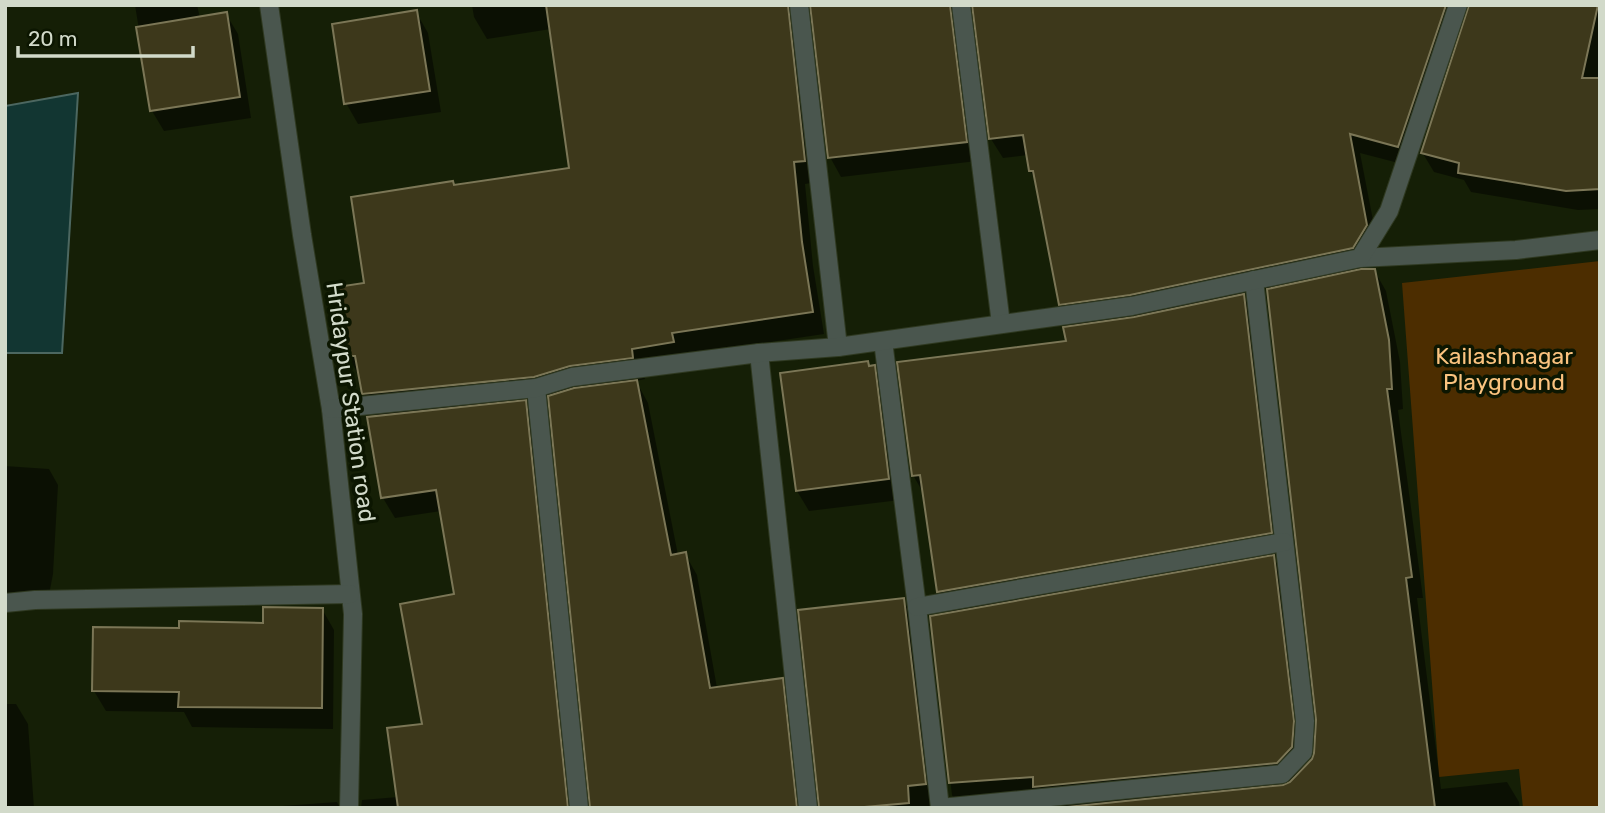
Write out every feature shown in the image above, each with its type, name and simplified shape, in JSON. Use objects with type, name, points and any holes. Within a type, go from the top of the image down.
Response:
[{"type":"street","name":"Hridaypur Station road","points":[[269,5],[302,235],[331,409],[353,614],[349,808]]},
{"type":"street","points":[[799,5],[838,347]]},
{"type":"street","points":[[961,5],[1001,324]]},
{"type":"street","points":[[1360,258],[1389,211],[1458,5]]},
{"type":"street","points":[[331,409],[536,388],[572,377],[759,353],[838,347],[1132,306],[1360,258],[1516,250],[1600,240]]},
{"type":"street","points":[[883,341],[940,808],[1282,774],[1303,752],[1305,721],[1254,280]]},
{"type":"street","points":[[759,353],[808,808]]},
{"type":"street","points":[[536,388],[579,808]]},
{"type":"street","points":[[917,607],[1284,542]]},
{"type":"street","points":[[5,603],[35,600],[350,594]]},
{"type":"green space","name":"Kailashnagar Playground","points":[[1600,261],[1600,808],[1523,808],[1519,769],[1439,777],[1402,283]]},
{"type":"water","points":[[78,93],[62,353],[5,353],[5,106]]},
{"type":"building","points":[[546,5],[788,5],[805,161],[794,162],[802,242],[813,312],[672,333],[674,342],[632,349],[633,358],[570,366],[534,377],[362,394],[355,356],[346,356],[337,287],[364,283],[351,197],[453,181],[454,185],[569,168]]},
{"type":"building","points":[[810,5],[950,5],[967,142],[828,158]]},
{"type":"building","points":[[972,5],[1446,5],[1398,147],[1350,134],[1367,225],[1353,248],[1130,295],[1059,305],[1033,171],[1029,171],[1023,135],[989,139]]},
{"type":"building","points":[[1469,5],[1598,5],[1582,78],[1600,78],[1600,189],[1566,191],[1458,173],[1459,163],[1421,153]]},
{"type":"building","points":[[417,10],[430,91],[344,104],[332,24]]},
{"type":"building","points":[[227,12],[240,97],[150,111],[136,27]]},
{"type":"building","points":[[1361,269],[1375,269],[1389,340],[1392,389],[1387,389],[1412,577],[1406,578],[1435,808],[1057,808],[1283,785],[1290,782],[1312,759],[1316,720],[1267,289]]},
{"type":"building","points":[[1244,294],[1272,533],[937,592],[920,475],[912,476],[897,362],[1066,341],[1063,327],[1134,317]]},
{"type":"building","points":[[868,361],[869,366],[875,365],[889,479],[796,491],[780,373]]},
{"type":"building","points":[[637,380],[671,555],[686,552],[710,688],[783,678],[797,808],[590,808],[548,396],[574,388]]},
{"type":"building","points":[[526,400],[568,808],[398,808],[387,728],[422,724],[400,604],[454,594],[436,490],[381,498],[367,417]]},
{"type":"building","points":[[1274,555],[1294,721],[1292,747],[1277,763],[1033,787],[1033,777],[949,783],[930,616]]},
{"type":"building","points":[[904,598],[926,784],[908,786],[909,803],[819,808],[798,610]]},
{"type":"building","points":[[263,607],[323,608],[322,708],[178,707],[179,692],[92,691],[93,627],[179,628],[179,621],[263,623]]}]
